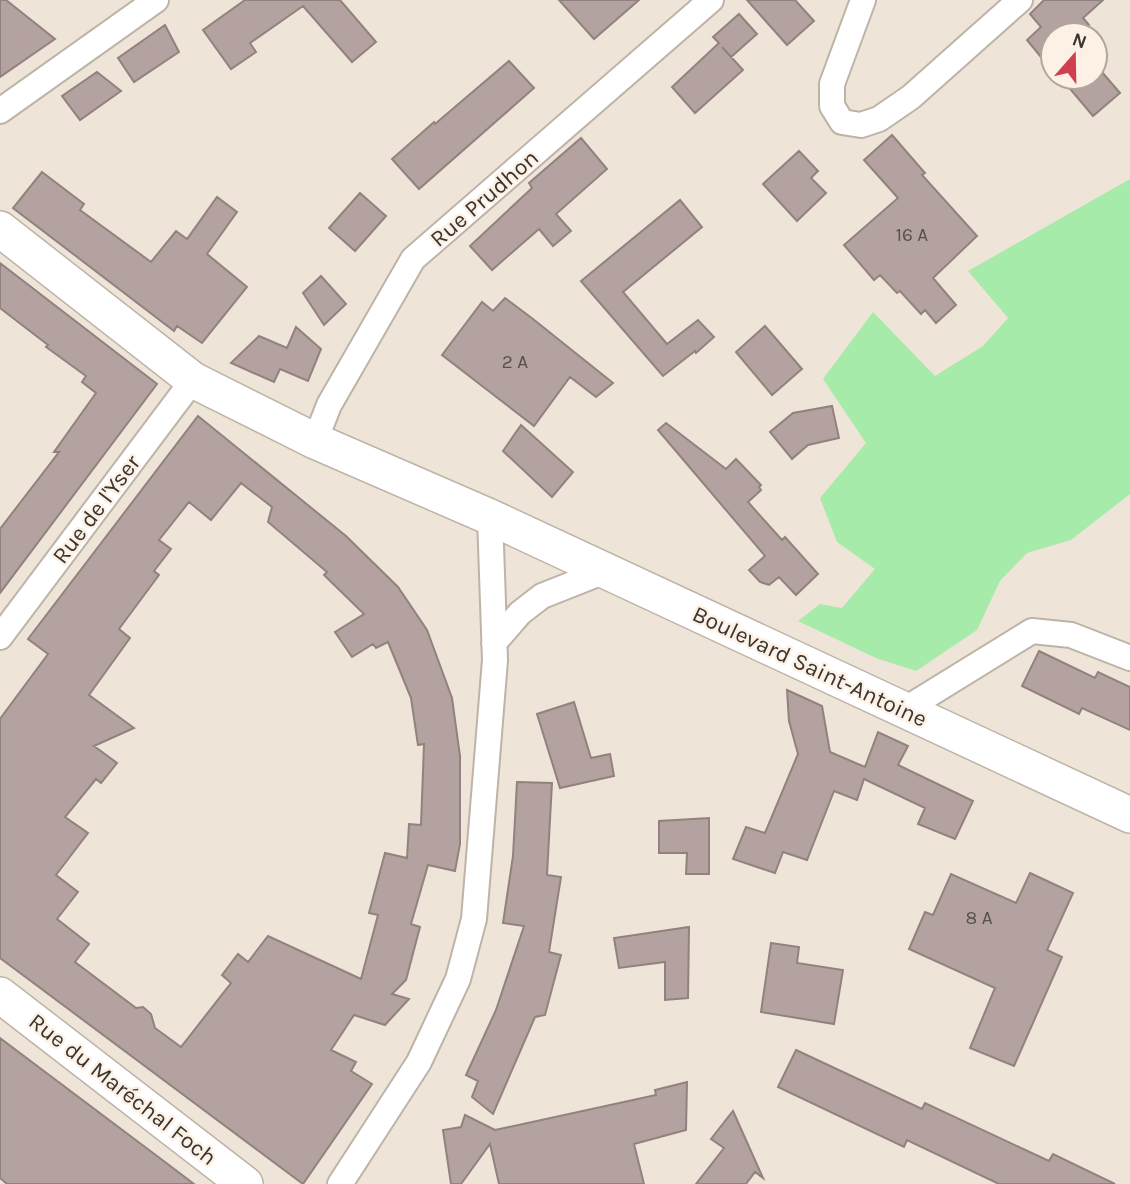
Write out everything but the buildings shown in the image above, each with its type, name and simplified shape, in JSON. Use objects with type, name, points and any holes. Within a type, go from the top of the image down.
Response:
[{"type":"street","points":[[0,111],[156,0]]},
{"type":"street","name":"Rue Prudhon","points":[[315,441],[329,405],[413,259],[711,0]]},
{"type":"street","points":[[863,0],[832,84],[832,106],[842,122],[860,125],[879,119],[911,97],[1020,0]]},
{"type":"street","name":"Boulevard Saint-Antoine","points":[[0,229],[193,380],[315,441],[490,517],[1130,815]]},
{"type":"street","name":"Rue de l'Yser","points":[[0,638],[193,380]]},
{"type":"street","points":[[340,1184],[419,1062],[458,979],[474,919],[495,660],[490,517]]},
{"type":"street","points":[[494,643],[520,613],[542,596],[606,571]]},
{"type":"street","points":[[904,710],[1032,631],[1071,635],[1130,658]]},
{"type":"street","name":"Rue du Maréchal Foch","points":[[0,995],[245,1184]]},
{"type":"green space","points":[[1130,179],[1130,494],[1071,540],[1027,553],[1000,581],[977,630],[916,671],[876,658],[798,621],[820,604],[842,608],[875,569],[837,542],[820,498],[866,443],[823,379],[873,312],[935,376],[983,346],[1008,318],[968,271]]}]
